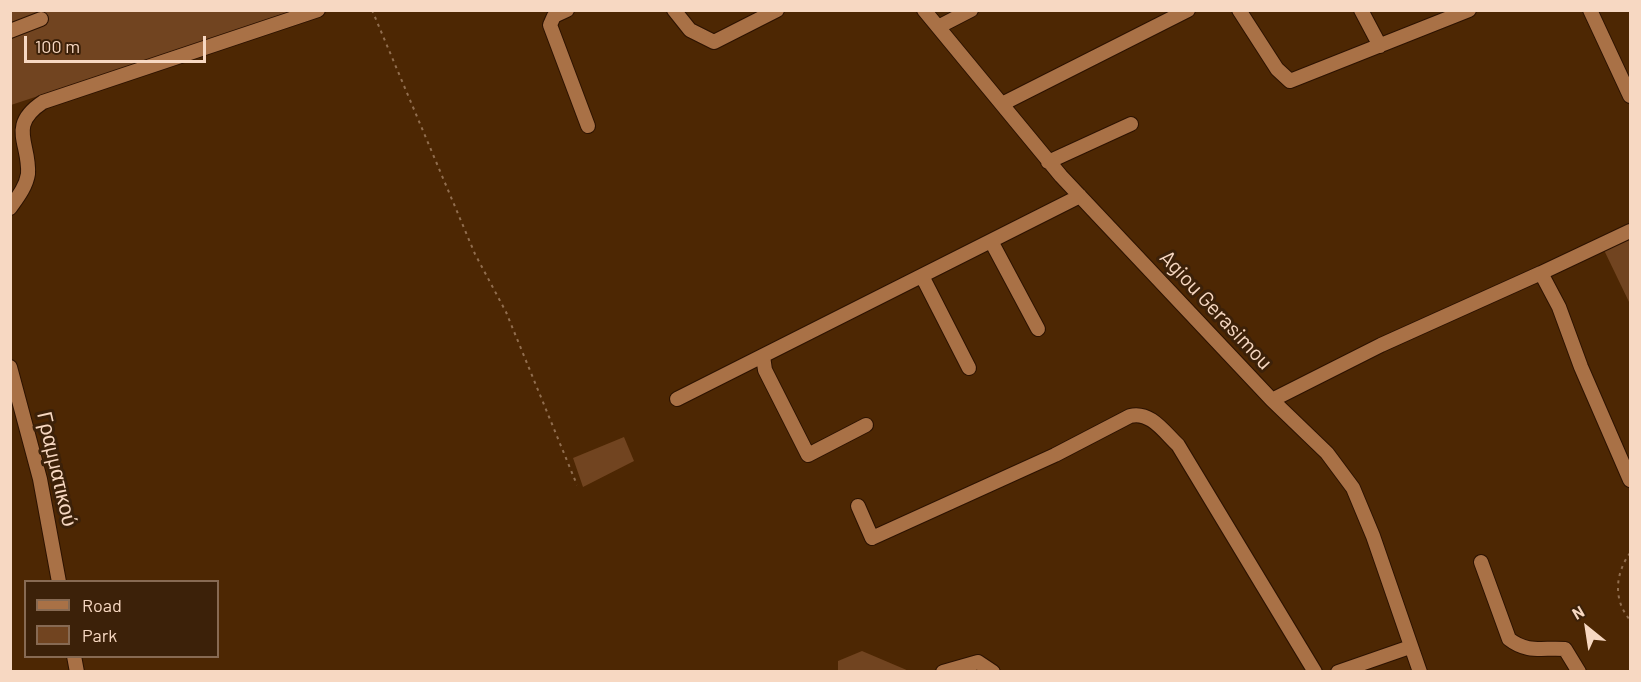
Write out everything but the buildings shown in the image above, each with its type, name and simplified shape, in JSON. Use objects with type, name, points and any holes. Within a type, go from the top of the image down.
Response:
[{"type":"street","points":[[10,208],[22,190],[28,173],[22,145],[23,125],[28,115],[43,102],[318,10]]},
{"type":"street","points":[[567,10],[554,16],[550,25],[588,126]]},
{"type":"street","points":[[674,10],[690,30],[714,42],[777,10]]},
{"type":"street","name":"Agiou Gerasimou","points":[[924,10],[1048,162],[1272,400],[1327,453],[1353,488],[1386,572],[1420,672]]},
{"type":"street","points":[[938,27],[971,10]]},
{"type":"street","points":[[1002,104],[1188,10]]},
{"type":"street","points":[[1239,10],[1277,69],[1290,81],[1469,10]]},
{"type":"street","points":[[1361,10],[1380,46]]},
{"type":"street","points":[[1590,10],[1630,96]]},
{"type":"street","points":[[10,31],[41,19]]},
{"type":"street","points":[[1048,162],[1131,124]]},
{"type":"street","points":[[677,399],[1080,196]]},
{"type":"street","points":[[1272,400],[1381,345],[1630,231]]},
{"type":"street","points":[[991,241],[1038,329]]},
{"type":"street","points":[[1541,273],[1559,307],[1581,367],[1630,480]]},
{"type":"street","points":[[922,276],[969,368]]},
{"type":"street","points":[[763,356],[765,370],[808,455],[866,425]]},
{"type":"street","name":"Γραμματικού","points":[[10,367],[40,479],[59,580]]},
{"type":"street","points":[[858,506],[872,538],[1055,455],[1130,416],[1140,414],[1150,417],[1178,445],[1315,672]]},
{"type":"street","points":[[1481,562],[1509,639],[1517,646],[1534,651],[1565,649],[1578,672]]},
{"type":"street","points":[[1338,672],[1410,647]]},
{"type":"street","points":[[943,672],[978,662],[993,672]]},
{"type":"path","points":[[372,10],[475,254],[506,312],[577,485]]},
{"type":"path","points":[[1630,553],[1621,566],[1618,585],[1620,608],[1630,620]]},
{"type":"green space","points":[[11,11],[296,11],[11,105]]},
{"type":"green space","points":[[1630,236],[1630,304],[1603,248]]},
{"type":"green space","points":[[624,437],[634,461],[583,487],[573,458]]},
{"type":"green space","points":[[862,651],[909,671],[838,671],[838,661]]}]
